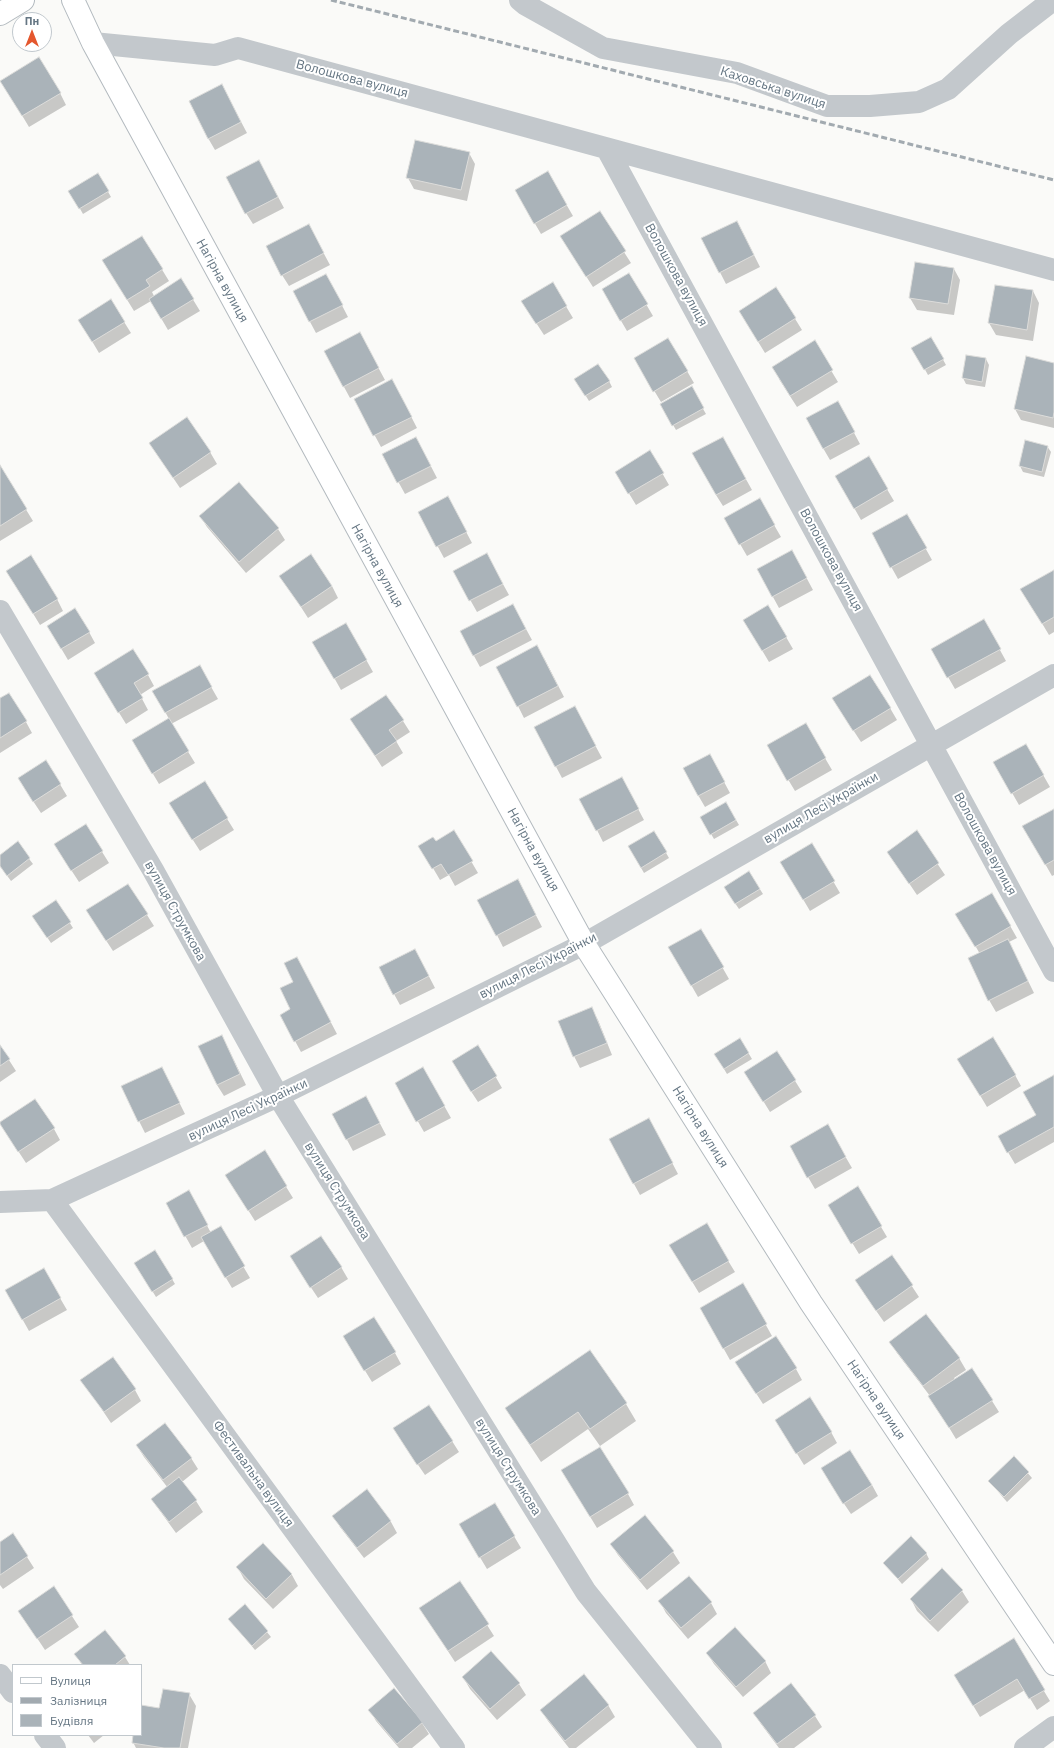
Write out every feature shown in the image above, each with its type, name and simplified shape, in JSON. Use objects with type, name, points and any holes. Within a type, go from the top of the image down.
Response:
[{"type":"street","points":[[0,14],[23,0]]},
{"type":"street","name":"Нагірна вулиця","points":[[73,0],[93,43],[584,944],[811,1303],[1054,1664]]},
{"type":"street","name":"Каховська вулиця","points":[[520,0],[526,5],[603,48],[737,74],[827,106],[870,106],[919,102],[948,89],[1009,34],[1053,0]]},
{"type":"street","name":"Волошкова вулиця","points":[[93,43],[215,55],[238,48],[1054,270]]},
{"type":"street","name":"Волошкова вулиця","points":[[607,149],[1054,971]]},
{"type":"street","name":"вулиця Струмкова","points":[[0,611],[153,870],[278,1096],[586,1592],[711,1748]]},
{"type":"street","name":"вулиця Лесі Українки","points":[[0,1202],[52,1200],[278,1096],[584,944],[1054,675]]},
{"type":"street","name":"Фестивальна вулиця","points":[[52,1200],[454,1748]]},
{"type":"street","points":[[0,1675],[12,1691]]},
{"type":"street","points":[[1026,1748],[1054,1727]]},
{"type":"street","points":[[46,1736],[55,1748]]},
{"type":"building","points":[[39,57],[61,93],[22,116],[0,81]]},
{"type":"building","points":[[222,84],[241,122],[208,139],[189,101]]},
{"type":"building","points":[[415,140],[470,152],[461,190],[406,178]]},
{"type":"building","points":[[259,160],[278,197],[245,214],[226,177]]},
{"type":"building","points":[[548,171],[567,205],[534,224],[515,190]]},
{"type":"building","points":[[98,173],[109,191],[79,209],[68,191]]},
{"type":"building","points":[[600,211],[626,251],[586,277],[560,236]]},
{"type":"building","points":[[737,221],[754,255],[719,273],[701,238]]},
{"type":"building","points":[[309,224],[324,253],[281,276],[266,246]]},
{"type":"building","points":[[142,236],[163,269],[146,280],[150,286],[127,300],[102,260]]},
{"type":"building","points":[[915,262],[954,268],[948,304],[909,298]]},
{"type":"building","points":[[629,273],[648,304],[620,321],[602,289]]},
{"type":"building","points":[[326,274],[343,305],[309,322],[293,291]]},
{"type":"building","points":[[181,278],[194,299],[161,319],[149,299]]},
{"type":"building","points":[[553,282],[567,306],[536,324],[521,301]]},
{"type":"building","points":[[995,285],[1033,290],[1027,330],[988,323]]},
{"type":"building","points":[[776,287],[796,318],[758,342],[739,311]]},
{"type":"building","points":[[111,299],[125,322],[92,342],[78,320]]},
{"type":"building","points":[[360,332],[379,368],[343,387],[324,351]]},
{"type":"building","points":[[931,337],[944,359],[924,370],[911,348]]},
{"type":"building","points":[[668,338],[688,371],[653,392],[634,358]]},
{"type":"building","points":[[815,340],[833,370],[790,396],[772,367]]},
{"type":"building","points":[[966,355],[986,358],[982,382],[962,378]]},
{"type":"building","points":[[1026,356],[1054,363],[1053,418],[1014,409]]},
{"type":"building","points":[[598,364],[610,381],[585,396],[574,379]]},
{"type":"building","points":[[392,379],[412,417],[373,436],[354,399]]},
{"type":"building","points":[[692,386],[704,408],[672,426],[660,404]]},
{"type":"building","points":[[838,401],[855,432],[823,449],[806,418]]},
{"type":"building","points":[[187,417],[211,452],[173,478],[149,443]]},
{"type":"building","points":[[416,437],[431,466],[397,483],[382,454]]},
{"type":"building","points":[[723,437],[746,479],[716,495],[692,453]]},
{"type":"building","points":[[1025,440],[1048,446],[1042,472],[1019,466]]},
{"type":"building","points":[[650,450],[664,473],[628,494],[615,472]]},
{"type":"building","points":[[869,456],[888,489],[854,509],[835,476]]},
{"type":"building","points":[[0,465],[27,509],[0,526]]},
{"type":"building","points":[[239,482],[279,528],[239,562],[199,516]]},
{"type":"building","points":[[448,496],[467,532],[436,547],[418,512]]},
{"type":"building","points":[[760,498],[775,525],[739,545],[724,518]]},
{"type":"building","points":[[907,514],[927,548],[890,568],[872,533]]},
{"type":"building","points":[[792,550],[807,578],[772,597],[757,569]]},
{"type":"building","points":[[487,553],[503,584],[469,601],[453,571]]},
{"type":"building","points":[[311,554],[332,586],[301,607],[279,576]]},
{"type":"building","points":[[31,555],[58,599],[33,614],[6,571]]},
{"type":"building","points":[[1054,570],[1054,617],[1042,624],[1020,589]]},
{"type":"building","points":[[513,604],[526,629],[473,656],[460,631]]},
{"type":"building","points":[[768,605],[787,637],[762,651],[743,620]]},
{"type":"building","points":[[75,608],[90,632],[61,649],[47,626]]},
{"type":"building","points":[[984,619],[1001,649],[947,678],[931,649]]},
{"type":"building","points":[[346,623],[367,660],[334,679],[312,642]]},
{"type":"building","points":[[537,645],[558,686],[517,707],[496,667]]},
{"type":"building","points":[[133,649],[149,674],[134,683],[143,698],[118,713],[94,673]]},
{"type":"building","points":[[200,665],[212,687],[165,713],[152,691]]},
{"type":"building","points":[[870,675],[891,708],[853,731],[832,698]]},
{"type":"building","points":[[9,693],[27,721],[0,738],[0,698]]},
{"type":"building","points":[[386,695],[404,720],[389,730],[397,741],[375,756],[350,719]]},
{"type":"building","points":[[575,706],[596,746],[555,767],[534,727]]},
{"type":"building","points":[[169,718],[189,751],[152,774],[132,740]]},
{"type":"building","points":[[806,723],[826,758],[787,781],[767,745]]},
{"type":"building","points":[[1026,744],[1044,775],[1011,794],[993,762]]},
{"type":"building","points":[[710,754],[725,782],[698,796],[683,768]]},
{"type":"building","points":[[46,760],[61,784],[33,802],[18,778]]},
{"type":"building","points":[[622,777],[639,809],[596,831],[579,799]]},
{"type":"building","points":[[205,781],[228,818],[192,840],[169,803]]},
{"type":"building","points":[[726,802],[736,820],[710,835],[700,817]]},
{"type":"building","points":[[1054,809],[1054,860],[1045,865],[1022,826]]},
{"type":"building","points":[[86,824],[103,851],[71,871],[54,844]]},
{"type":"building","points":[[454,830],[473,861],[448,875],[441,864],[432,869],[418,846],[433,837],[436,841]]},
{"type":"building","points":[[917,830],[939,863],[909,884],[887,852]]},
{"type":"building","points":[[654,831],[667,852],[641,868],[628,846]]},
{"type":"building","points":[[18,841],[30,858],[7,876],[0,866],[0,855]]},
{"type":"building","points":[[812,843],[835,881],[803,900],[780,862]]},
{"type":"building","points":[[749,871],[760,889],[735,904],[724,887]]},
{"type":"building","points":[[518,879],[536,915],[496,936],[477,900]]},
{"type":"building","points":[[128,884],[148,914],[106,941],[86,910]]},
{"type":"building","points":[[992,893],[1011,926],[975,947],[955,914]]},
{"type":"building","points":[[56,900],[71,922],[47,938],[32,916]]},
{"type":"building","points":[[701,929],[724,967],[691,986],[668,947]]},
{"type":"building","points":[[1008,939],[1028,981],[988,1001],[968,958]]},
{"type":"building","points":[[415,949],[429,976],[393,995],[379,967]]},
{"type":"building","points":[[297,957],[331,1022],[294,1042],[280,1015],[290,1009],[280,988],[293,982],[284,963]]},
{"type":"building","points":[[592,1007],[607,1043],[573,1057],[558,1021]]},
{"type":"building","points":[[222,1035],[240,1074],[217,1085],[198,1046]]},
{"type":"building","points":[[993,1037],[1016,1075],[980,1096],[957,1059]]},
{"type":"building","points":[[740,1038],[749,1053],[724,1069],[714,1054]]},
{"type":"building","points":[[0,1045],[10,1059],[0,1066]]},
{"type":"building","points":[[478,1045],[497,1076],[471,1092],[452,1061]]},
{"type":"building","points":[[777,1051],[796,1080],[763,1102],[744,1072]]},
{"type":"building","points":[[162,1067],[180,1103],[138,1122],[121,1086]]},
{"type":"building","points":[[423,1067],[445,1106],[416,1122],[395,1083]]},
{"type":"building","points":[[1054,1075],[1054,1127],[1007,1153],[998,1136],[1036,1115],[1023,1092]]},
{"type":"building","points":[[366,1096],[380,1123],[346,1140],[332,1114]]},
{"type":"building","points":[[35,1099],[55,1128],[18,1152],[0,1122]]},
{"type":"building","points":[[649,1118],[673,1163],[633,1184],[609,1139]]},
{"type":"building","points":[[828,1124],[846,1157],[807,1178],[790,1146]]},
{"type":"building","points":[[265,1150],[287,1186],[248,1211],[225,1175]]},
{"type":"building","points":[[858,1186],[882,1226],[851,1244],[828,1205]]},
{"type":"building","points":[[189,1190],[208,1225],[184,1237],[166,1203]]},
{"type":"building","points":[[707,1223],[729,1261],[692,1282],[669,1245]]},
{"type":"building","points":[[221,1226],[245,1266],[225,1278],[201,1237]]},
{"type":"building","points":[[321,1236],[342,1267],[310,1288],[290,1256]]},
{"type":"building","points":[[155,1250],[173,1279],[152,1292],[134,1263]]},
{"type":"building","points":[[892,1255],[913,1285],[876,1311],[855,1280]]},
{"type":"building","points":[[44,1268],[61,1298],[22,1320],[5,1290]]},
{"type":"building","points":[[743,1283],[767,1324],[723,1349],[700,1308]]},
{"type":"building","points":[[926,1314],[960,1358],[923,1386],[889,1342]]},
{"type":"building","points":[[374,1317],[396,1352],[364,1371],[343,1336]]},
{"type":"building","points":[[776,1336],[797,1368],[756,1394],[735,1362]]},
{"type":"building","points":[[590,1350],[627,1403],[590,1429],[578,1412],[530,1445],[505,1408]]},
{"type":"building","points":[[113,1357],[136,1389],[104,1412],[80,1380]]},
{"type":"building","points":[[972,1368],[993,1400],[949,1428],[928,1396]]},
{"type":"building","points":[[810,1397],[832,1432],[796,1454],[775,1420]]},
{"type":"building","points":[[429,1405],[453,1441],[417,1465],[393,1428]]},
{"type":"building","points":[[165,1423],[192,1458],[163,1480],[136,1445]]},
{"type":"building","points":[[600,1447],[629,1493],[590,1517],[561,1470]]},
{"type":"building","points":[[850,1450],[872,1485],[843,1504],[821,1468]]},
{"type":"building","points":[[1014,1456],[1029,1472],[1004,1497],[988,1481]]},
{"type":"building","points":[[179,1477],[197,1500],[169,1522],[151,1499]]},
{"type":"building","points":[[367,1489],[391,1521],[357,1548],[332,1516]]},
{"type":"building","points":[[495,1503],[515,1536],[479,1558],[459,1524]]},
{"type":"building","points":[[645,1515],[674,1551],[640,1580],[610,1544]]},
{"type":"building","points":[[13,1533],[28,1556],[0,1575],[0,1542]]},
{"type":"building","points":[[911,1536],[927,1553],[898,1579],[883,1563]]},
{"type":"building","points":[[263,1543],[292,1574],[266,1599],[236,1567]]},
{"type":"building","points":[[942,1568],[963,1590],[930,1621],[910,1599]]},
{"type":"building","points":[[689,1576],[712,1602],[681,1628],[658,1601]]},
{"type":"building","points":[[460,1581],[489,1624],[448,1651],[419,1608]]},
{"type":"building","points":[[54,1586],[73,1615],[37,1639],[18,1611]]},
{"type":"building","points":[[245,1604],[268,1631],[252,1646],[228,1619]]},
{"type":"building","points":[[735,1627],[766,1661],[736,1687],[706,1653]]},
{"type":"building","points":[[105,1630],[126,1656],[116,1664],[82,1664],[74,1654]]},
{"type":"building","points":[[1014,1638],[1045,1690],[1029,1699],[1017,1679],[973,1706],[954,1675]]},
{"type":"building","points":[[491,1651],[520,1683],[490,1709],[462,1677]]},
{"type":"building","points":[[584,1674],[609,1705],[565,1741],[540,1710]]},
{"type":"building","points":[[791,1683],[816,1715],[777,1744],[753,1713]]},
{"type":"building","points":[[394,1688],[423,1722],[397,1744],[368,1710]]},
{"type":"building","points":[[163,1689],[190,1693],[180,1748],[164,1748],[132,1743],[133,1736],[142,1736],[142,1705],[159,1708]]},
{"type":"railway","points":[[331,0],[1054,180]]}]
